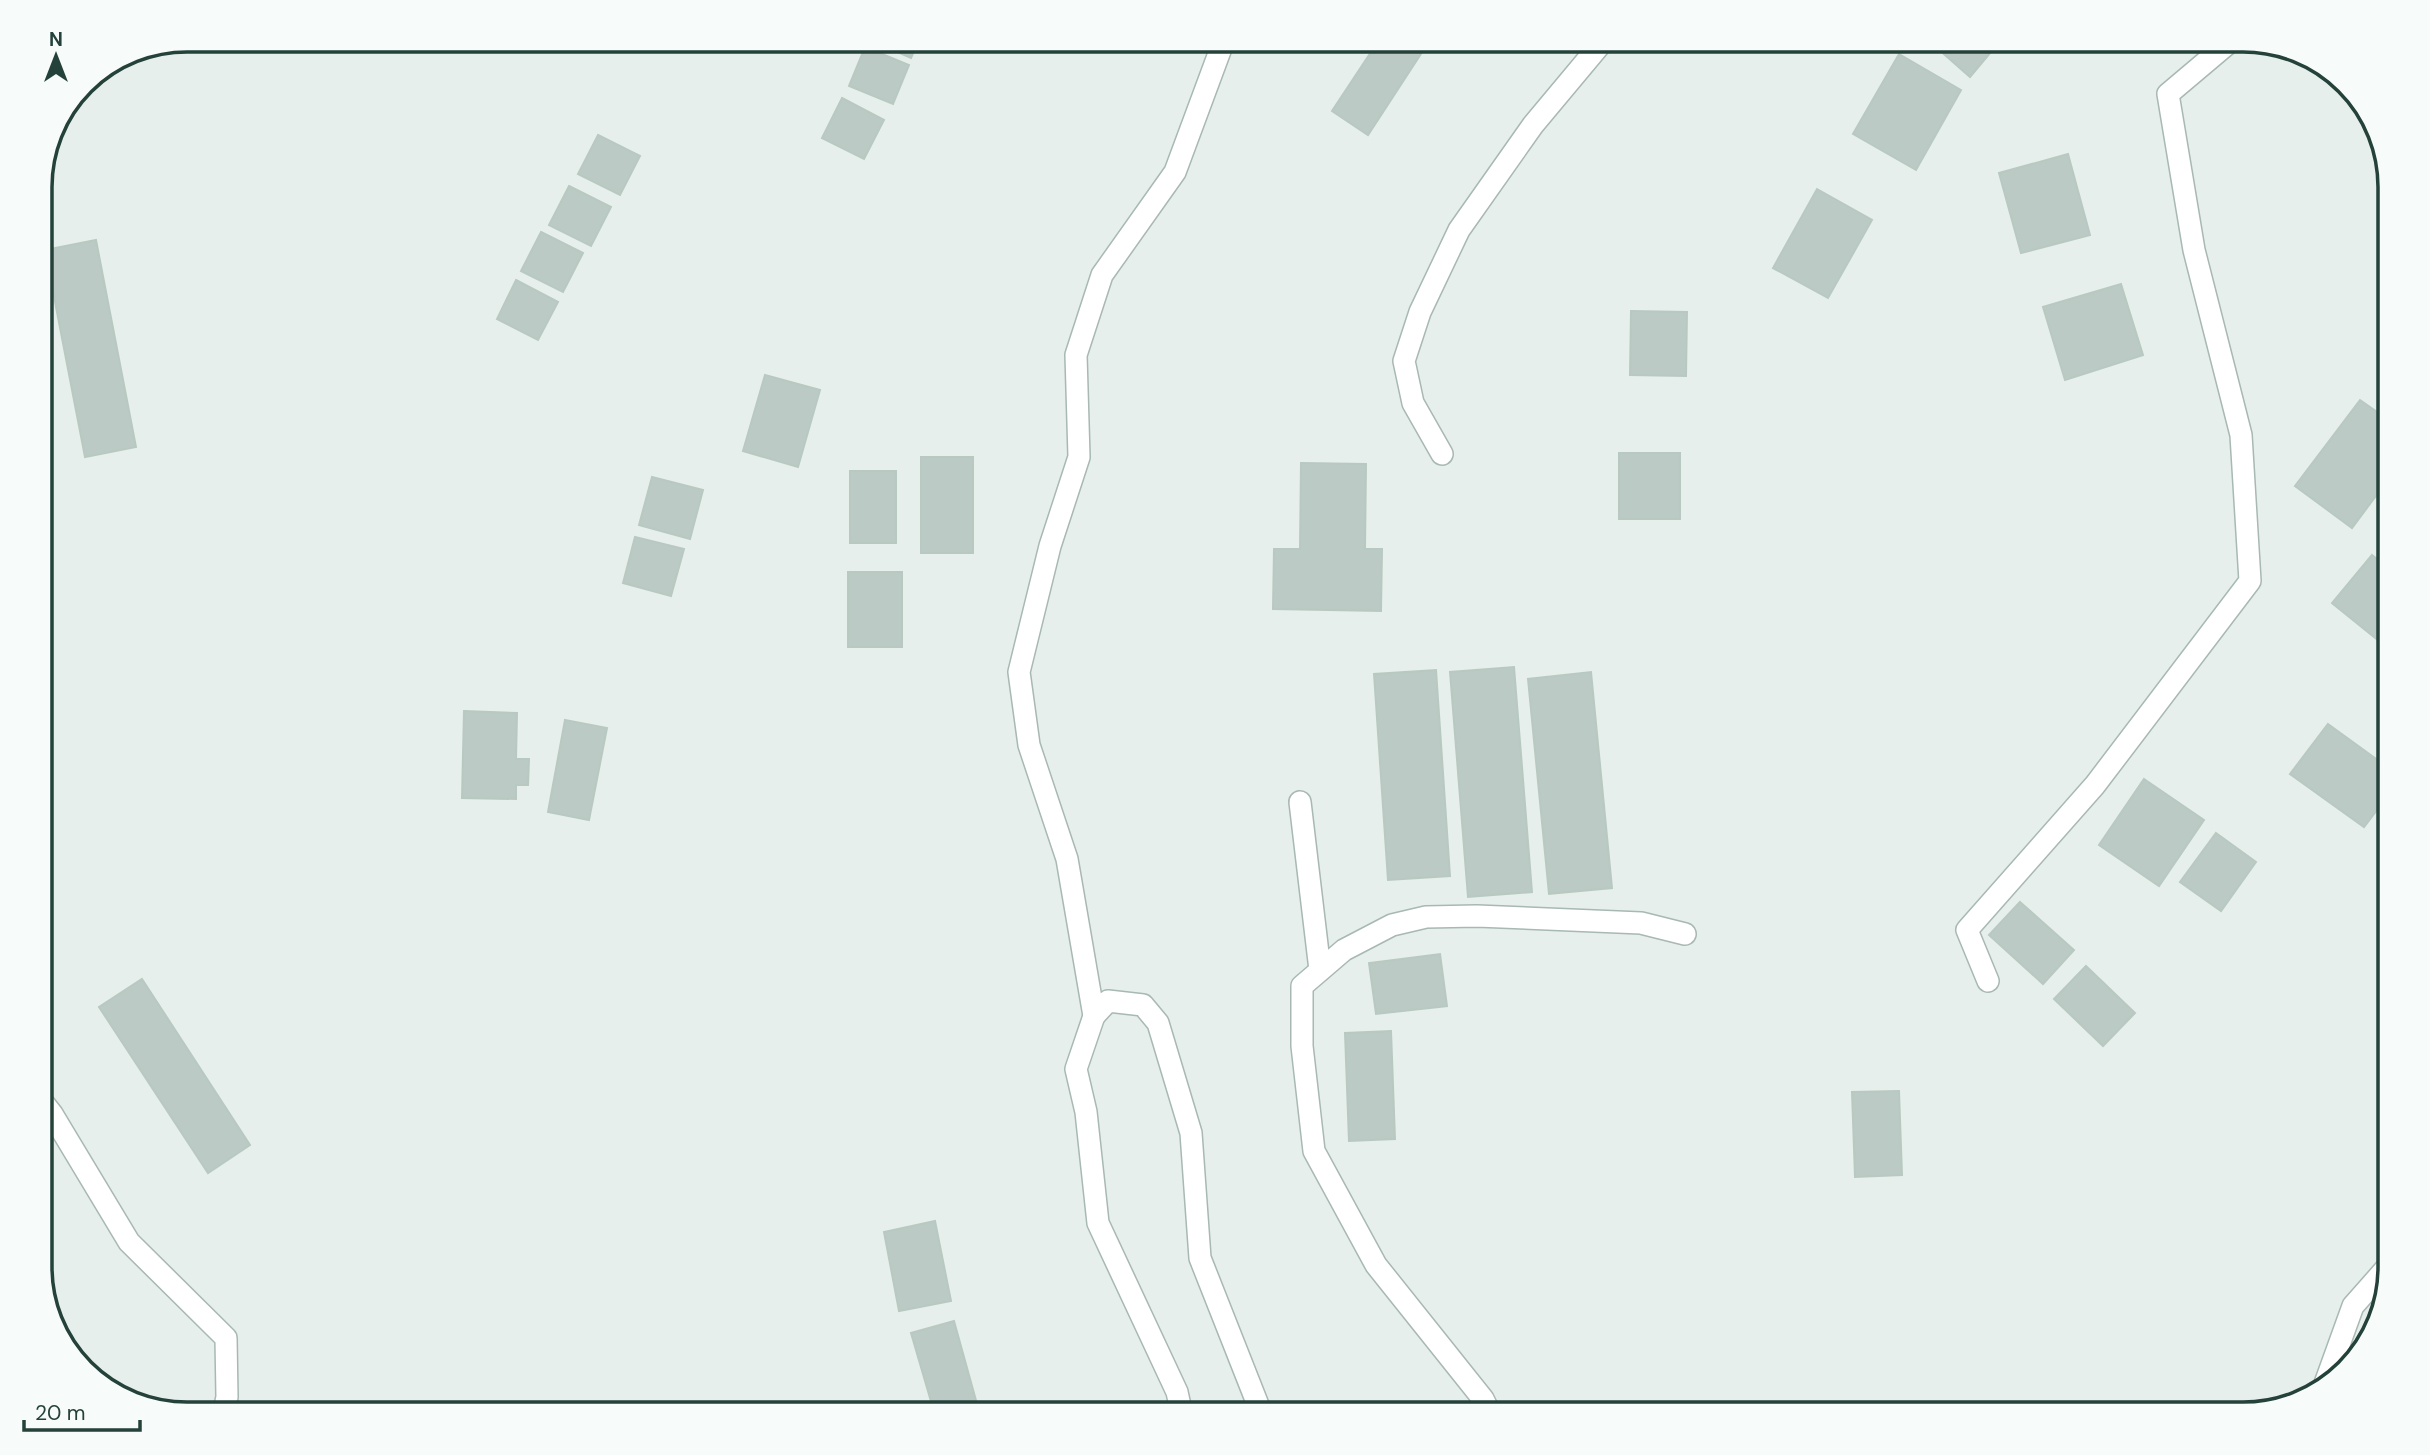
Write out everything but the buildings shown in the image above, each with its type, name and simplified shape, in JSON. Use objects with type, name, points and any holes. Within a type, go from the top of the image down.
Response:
[{"type":"street","points":[[1094,1016],[1067,859],[1029,745],[1019,672],[1050,545],[1079,457],[1076,355],[1102,275],[1175,172],[1220,52]]},
{"type":"street","points":[[1442,454],[1413,403],[1404,361],[1420,312],[1459,230],[1533,125],[1594,52]]},
{"type":"street","points":[[1988,981],[1967,930],[2095,785],[2250,581],[2241,435],[2194,250],[2168,94],[2218,52]]},
{"type":"street","points":[[1300,802],[1320,970]]},
{"type":"street","points":[[1484,1402],[1376,1265],[1314,1152],[1302,1046],[1302,986],[1344,950],[1392,925],[1426,917],[1478,916],[1640,923],[1685,934]]},
{"type":"street","points":[[1179,1402],[1177,1392],[1098,1223],[1086,1112],[1076,1069],[1094,1016],[1108,1001],[1143,1005],[1158,1023],[1191,1133],[1200,1258],[1257,1402]]},
{"type":"street","points":[[53,1116],[130,1242],[226,1338],[226,1402]]},
{"type":"street","points":[[2330,1371],[2353,1306],[2377,1279]]}]
